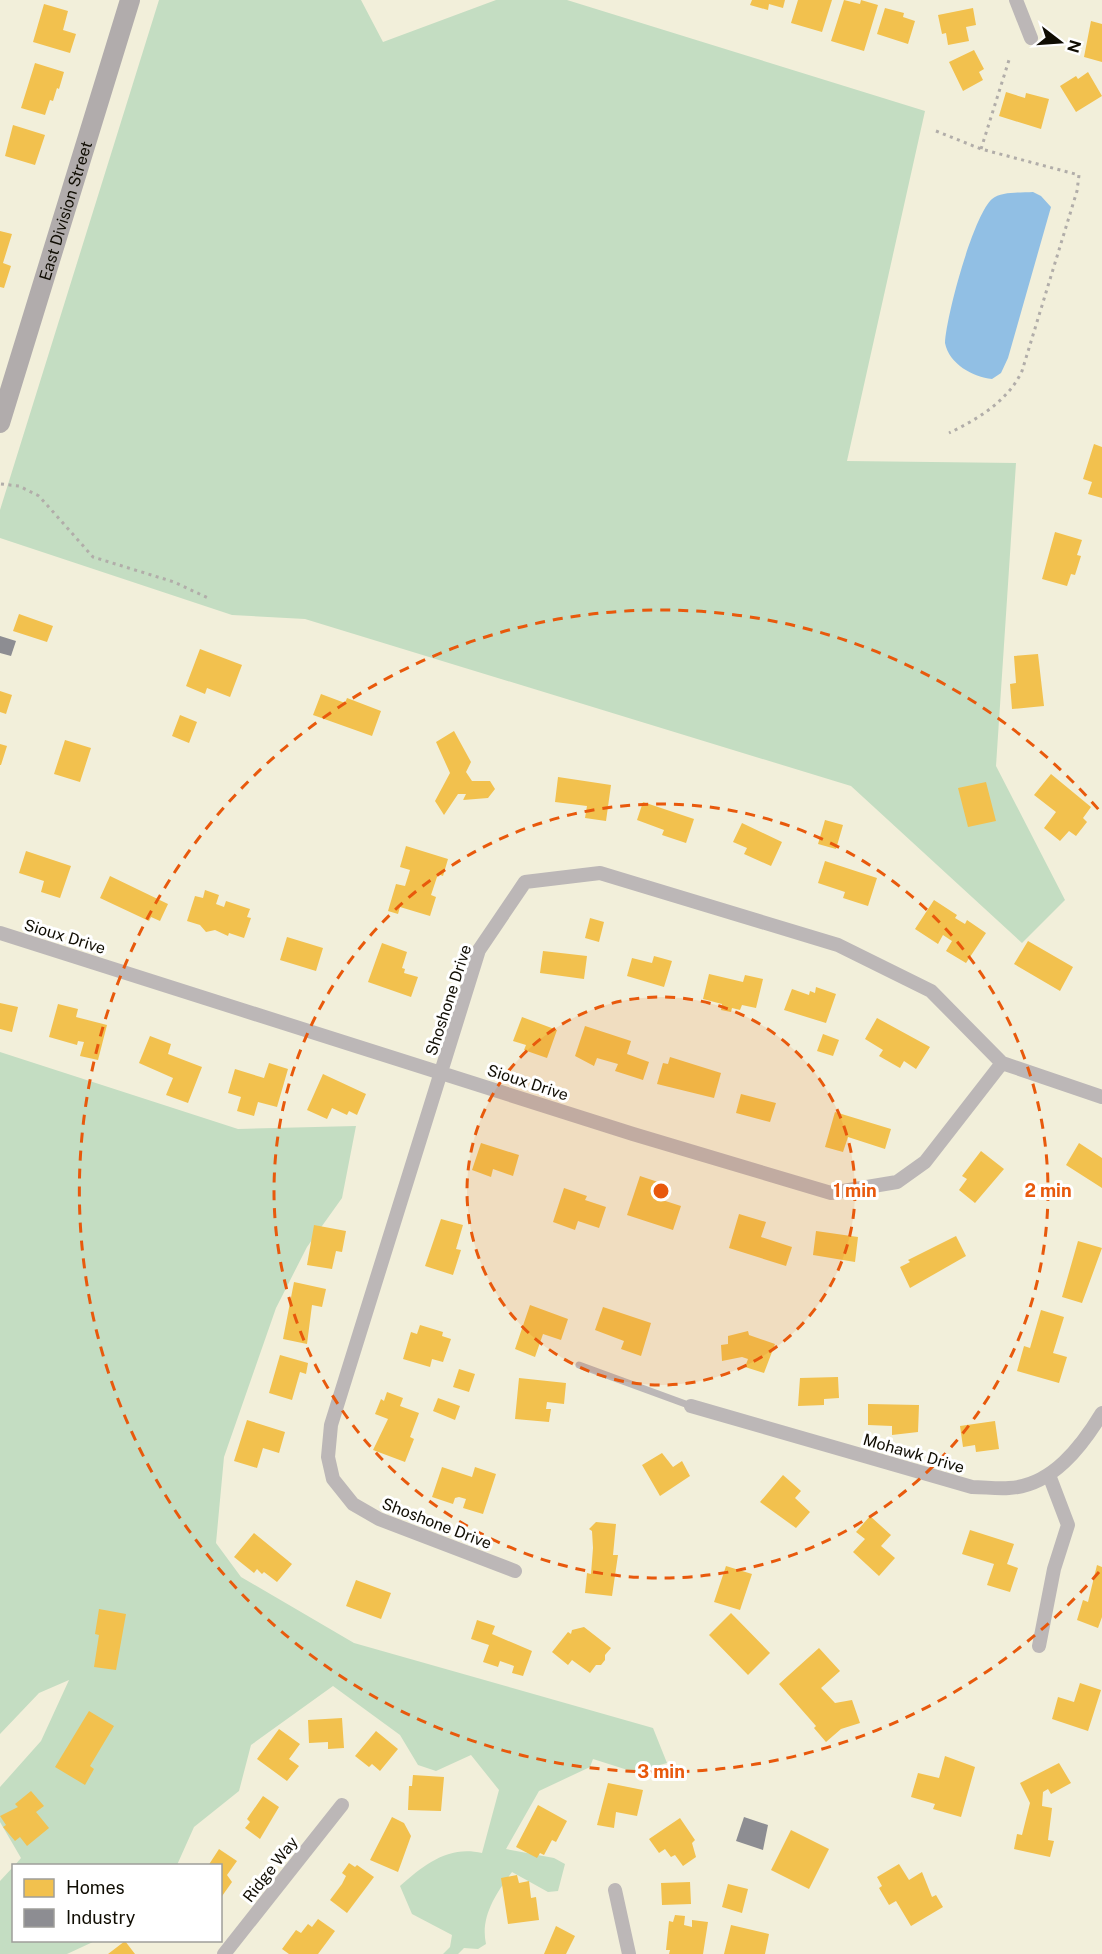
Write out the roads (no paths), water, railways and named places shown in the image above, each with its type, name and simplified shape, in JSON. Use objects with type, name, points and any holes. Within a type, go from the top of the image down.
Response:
[{"type":"street","name":"East Division Street","points":[[0,423],[130,0]]},
{"type":"street","points":[[1016,0],[1031,38]]},
{"type":"street","name":"Shoshone Drive","points":[[515,1570],[379,1519],[353,1504],[333,1479],[328,1457],[331,1425],[479,950],[525,882],[600,873],[838,945],[931,992],[1002,1063],[1102,1097]]},
{"type":"street","name":"Sioux Drive","points":[[0,933],[633,1134],[831,1192],[897,1182],[925,1162],[1002,1063]]},
{"type":"street","name":"Mohawk Drive","points":[[691,1406],[972,1487],[1011,1488],[1049,1475],[1086,1439],[1102,1413]]},
{"type":"street","points":[[1039,1646],[1054,1569],[1068,1526],[1049,1475]]},
{"type":"street","name":"Ridge Way","points":[[224,1954],[342,1805]]},
{"type":"street","points":[[615,1890],[629,1954]]},
{"type":"lane","points":[[579,1365],[691,1406]]},
{"type":"water","points":[[1033,192],[1041,196],[1051,207],[1008,358],[1001,373],[992,379],[985,378],[963,368],[947,350],[945,343],[955,290],[977,225],[992,199],[1006,194]]}]
